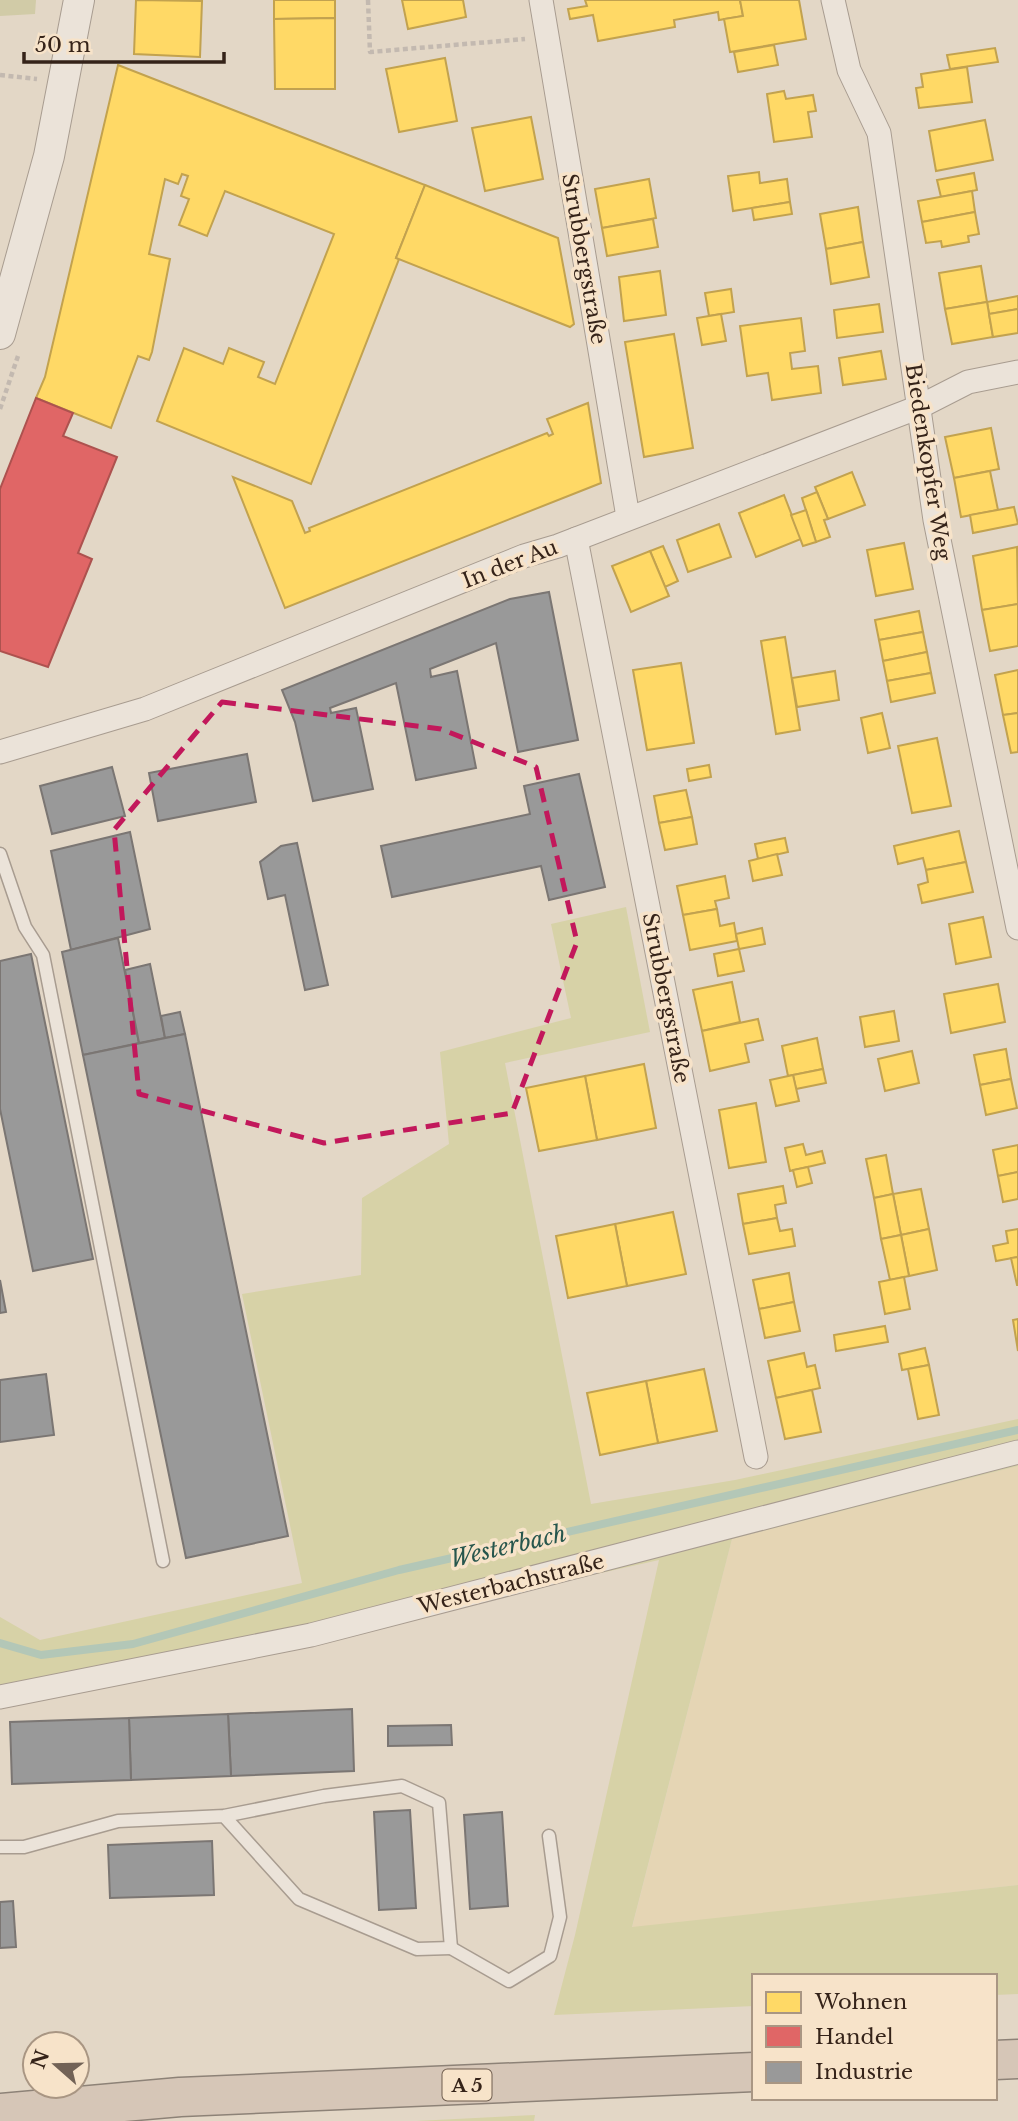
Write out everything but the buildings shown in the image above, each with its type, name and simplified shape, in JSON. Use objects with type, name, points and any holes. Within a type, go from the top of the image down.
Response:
[{"type":"highway","points":[[997,2060],[1018,2059]]},
{"type":"highway","name":"A 5","points":[[0,2113],[180,2097],[752,2072]]},
{"type":"street","points":[[0,334],[49,156],[79,0]]},
{"type":"street","name":"Strubbergstraße","points":[[541,0],[628,517]]},
{"type":"street","name":"Biedenkopfer Weg","points":[[833,0],[849,69],[879,133],[935,520],[1018,928]]},
{"type":"street","name":"In der Au","points":[[0,752],[145,709],[524,556],[576,539],[919,407],[968,382],[1018,372]]},
{"type":"street","name":"Strubbergstraße","points":[[576,539],[756,1457]]},
{"type":"street","name":"Westerbachstraße","points":[[0,1697],[311,1635],[1018,1452]]},
{"type":"lane","points":[[0,854],[24,927],[43,955],[163,1561]]},
{"type":"lane","points":[[0,1847],[24,1847],[118,1821],[224,1816],[324,1796],[402,1786],[439,1803],[451,1948]]},
{"type":"lane","points":[[224,1816],[299,1899],[417,1949],[451,1948],[509,1981],[550,1956],[560,1917],[549,1836]]},
{"type":"path","points":[[368,0],[370,52],[547,37]]},
{"type":"path","points":[[0,75],[37,79]]},
{"type":"highlighted area","points":[[222,702],[441,729],[536,767],[577,942],[512,1113],[324,1143],[139,1094],[114,830]]},
{"type":"shaded area","points":[[0,0],[36,0],[35,14],[0,16]]},
{"type":"shaded area","points":[[626,907],[650,1032],[505,1063],[591,1504],[735,1480],[1018,1419],[1018,1466],[732,1539],[632,1927],[1018,1885],[1018,1994],[997,1995],[997,1974],[752,1974],[752,2006],[554,2015],[575,1935],[659,1560],[0,1707],[0,1617],[40,1640],[302,1583],[242,1294],[361,1275],[362,1198],[449,1144],[440,1052],[571,1018],[551,924]]},
{"type":"shaded area","points":[[1018,1466],[1018,1885],[632,1928],[732,1539]]},
{"type":"shaded area","points":[[535,2115],[534,2121],[416,2121]]},
{"type":"waterway","name":"Westerbach","points":[[0,1643],[41,1655],[133,1644],[399,1570],[1018,1430]]}]
